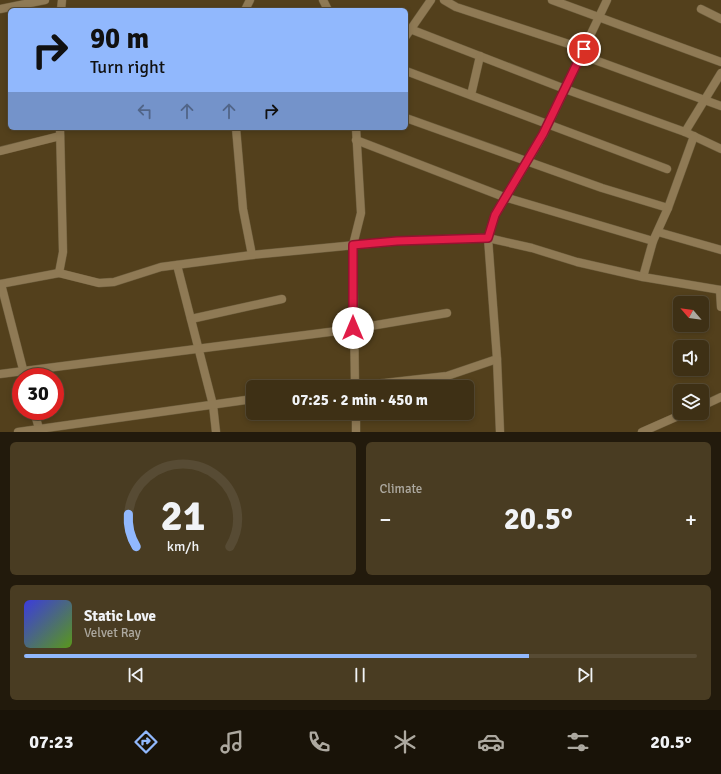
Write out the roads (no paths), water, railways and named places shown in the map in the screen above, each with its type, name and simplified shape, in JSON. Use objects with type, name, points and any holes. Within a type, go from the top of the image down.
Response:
[{"type":"street","points":[[0,9],[45,0]]},
{"type":"street","points":[[431,0],[408,32],[480,56],[565,89],[685,132],[721,149]]},
{"type":"street","points":[[444,0],[456,7],[582,52],[721,106]]},
{"type":"street","points":[[552,0],[721,62]]},
{"type":"street","points":[[500,432],[497,359],[488,238],[495,215],[504,197],[548,125],[607,0]]},
{"type":"street","points":[[701,9],[721,19]]},
{"type":"street","points":[[471,95],[480,56]]},
{"type":"street","points":[[408,72],[667,169]]},
{"type":"street","points":[[685,132],[721,73]]},
{"type":"street","points":[[408,119],[526,162],[602,188],[668,208]]},
{"type":"street","points":[[236,130],[243,209],[252,255]]},
{"type":"street","points":[[353,380],[353,245],[362,213],[356,130]]},
{"type":"street","points":[[0,151],[60,132],[63,252],[59,273]]},
{"type":"street","points":[[643,277],[653,241],[668,208],[694,136]]},
{"type":"street","points":[[356,140],[504,197],[653,241]]},
{"type":"street","points":[[658,232],[721,250]]},
{"type":"street","points":[[22,368],[0,284],[59,273],[99,284],[114,282],[161,267],[252,255],[397,241],[488,238],[532,248],[577,262],[643,277],[720,290],[721,307]]},
{"type":"street","points":[[177,265],[213,405],[216,432]]},
{"type":"street","points":[[191,319],[282,299]]},
{"type":"street","points":[[64,368],[198,348],[353,328],[447,313]]},
{"type":"street","points":[[413,380],[447,376],[497,359]]},
{"type":"street","points":[[0,374],[12,374]]},
{"type":"street","points":[[709,403],[721,397]]},
{"type":"street","points":[[18,432],[40,431],[246,400]]},
{"type":"street","points":[[642,432],[673,418]]},
{"type":"street","points":[[37,420],[40,431]]},
{"type":"street","points":[[356,420],[356,432]]}]
